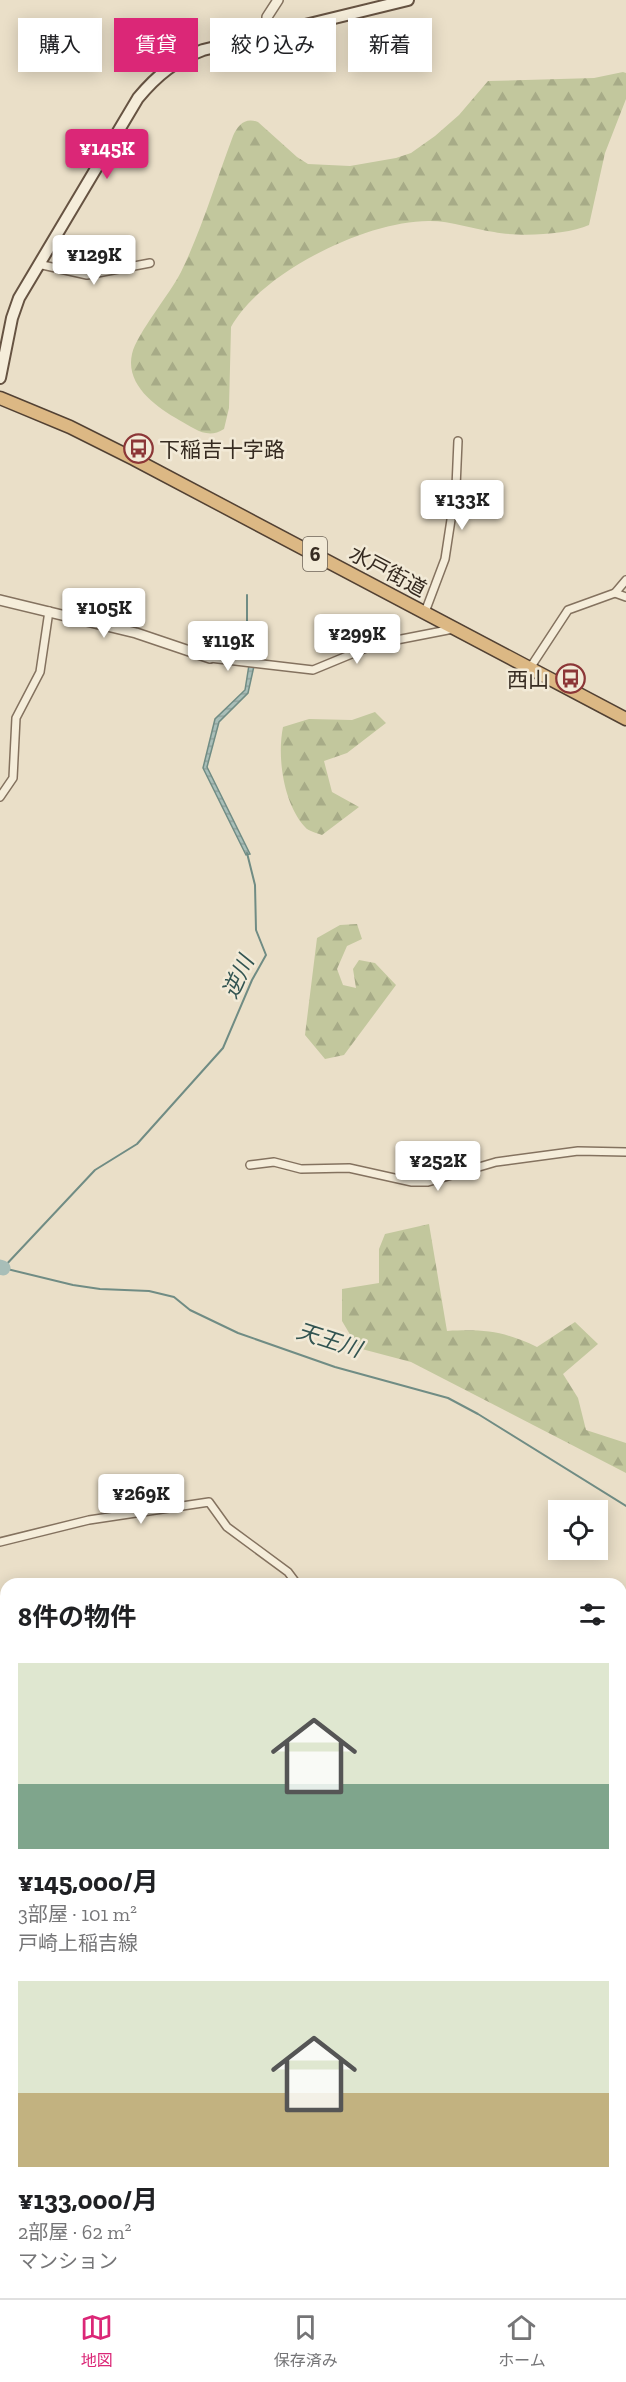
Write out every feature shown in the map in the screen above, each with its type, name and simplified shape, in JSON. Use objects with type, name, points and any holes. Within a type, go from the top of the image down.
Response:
[{"type":"highway","name":"水戸街道","points":[[0,398],[70,427],[134,459],[626,719]]},
{"type":"main road","points":[[332,18],[408,0]]},
{"type":"main road","points":[[0,378],[12,318],[19,298],[138,98],[152,81],[190,55],[210,49]]},
{"type":"street","points":[[267,18],[278,0]]},
{"type":"street","points":[[38,264],[87,275],[150,263]]},
{"type":"street","points":[[425,612],[445,559],[456,487],[458,441]]},
{"type":"street","points":[[530,668],[568,610],[615,593],[626,580]]},
{"type":"street","points":[[615,593],[626,597]]},
{"type":"street","points":[[0,600],[49,610],[136,633],[210,658],[313,670],[376,644],[432,635],[456,628]]},
{"type":"street","points":[[0,797],[13,778],[16,718],[40,672],[49,610]]},
{"type":"street","points":[[250,1165],[274,1162],[301,1169],[349,1168],[412,1182],[428,1182],[496,1162],[578,1151],[626,1152]]},
{"type":"street","points":[[0,1542],[88,1520],[209,1502],[227,1527],[288,1572],[292,1578]]},
{"type":"green space","points":[[626,73],[626,99],[605,153],[589,225],[556,233],[529,235],[504,234],[438,221],[405,223],[377,229],[318,253],[266,287],[246,307],[231,327],[229,408],[224,429],[218,432],[201,432],[179,420],[152,402],[138,385],[131,365],[135,345],[189,256],[233,136],[237,128],[246,121],[258,122],[308,164],[350,166],[411,153],[459,115],[488,81],[594,78]]},
{"type":"green space","points":[[375,712],[386,723],[347,753],[324,761],[332,792],[359,807],[322,835],[308,830],[297,817],[287,792],[281,751],[283,727],[309,719],[352,720]]},
{"type":"green space","points":[[357,924],[362,939],[347,946],[337,969],[343,985],[356,988],[353,969],[359,960],[375,963],[396,985],[344,1055],[325,1059],[305,1035],[317,938],[340,925]]},
{"type":"green space","points":[[429,1224],[447,1331],[493,1332],[514,1337],[537,1347],[575,1322],[598,1344],[563,1374],[578,1398],[586,1430],[626,1443],[626,1473],[411,1362],[358,1348],[342,1321],[342,1289],[379,1283],[379,1249],[385,1234]]},
{"type":"water","points":[[249,644],[254,666],[248,693],[219,722],[207,767],[250,854],[246,855],[203,768],[215,719],[245,690],[249,665],[245,645]]},
{"type":"waterway","name":"逆川","points":[[247,595],[247,644]]},
{"type":"waterway","name":"天王川","points":[[247,853],[255,885],[256,930],[266,955],[252,980],[223,1048],[137,1144],[95,1170],[3,1268],[73,1285],[100,1289],[149,1291],[174,1297],[190,1310],[238,1333],[335,1367],[448,1398],[478,1414],[626,1506]]},
{"type":"place","name":"下稲吉十字路","points":[[138,449]]},
{"type":"place","name":"西山","points":[[570,679]]}]
